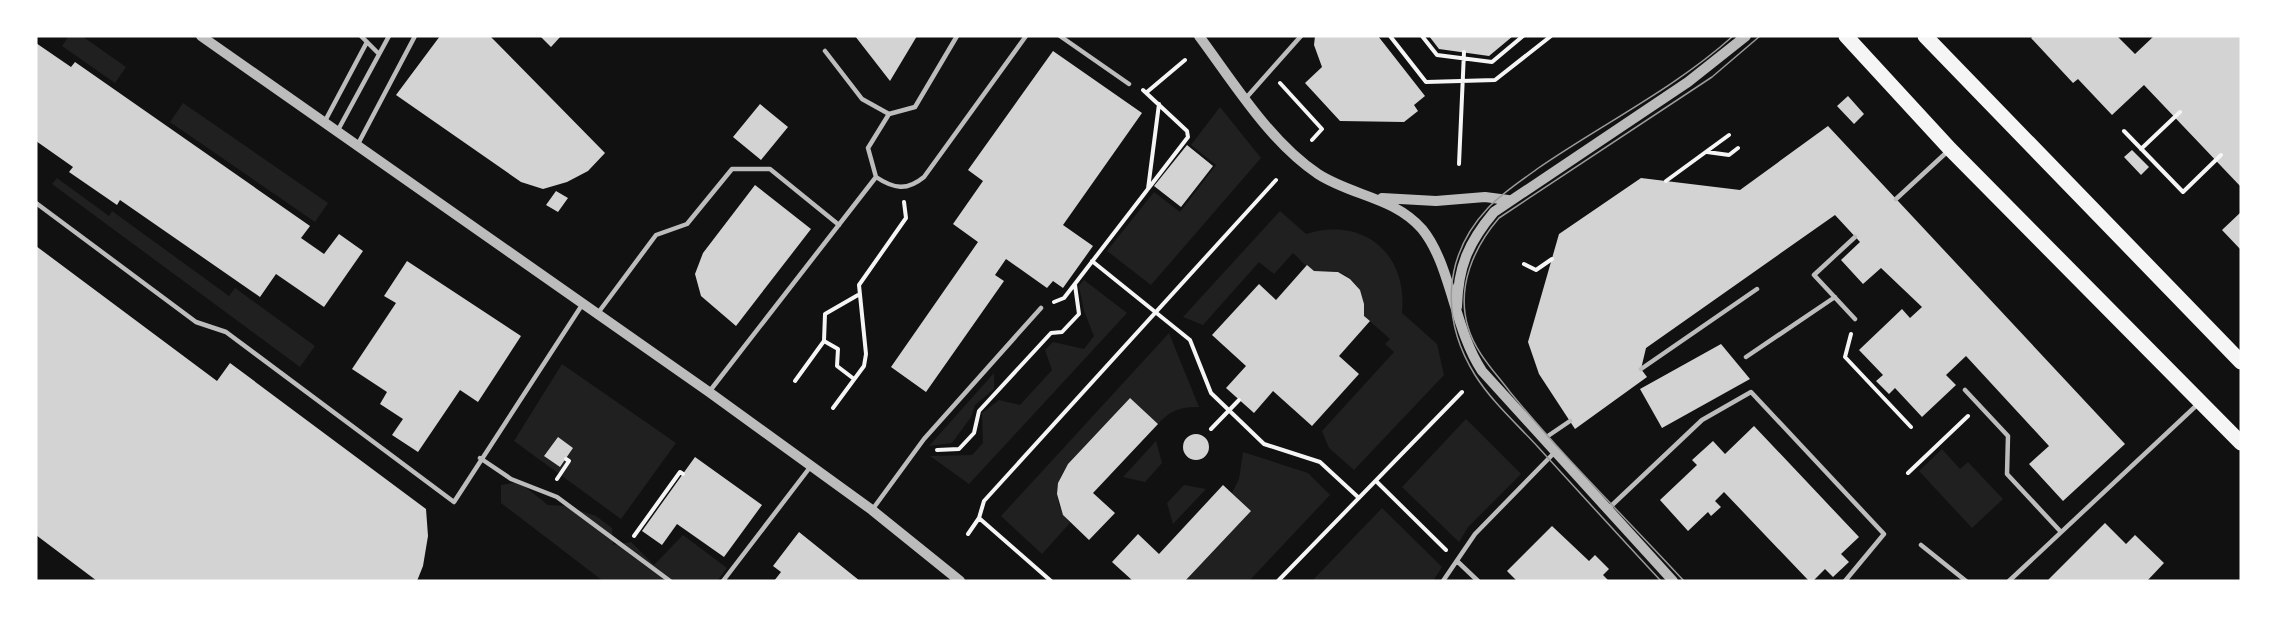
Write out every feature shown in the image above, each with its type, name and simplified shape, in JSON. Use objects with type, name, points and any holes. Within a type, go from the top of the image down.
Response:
[{"type":"main road","points":[[1846,36],[1950,149],[2241,443]]},
{"type":"main road","points":[[1925,36],[2241,362]]},
{"type":"street","points":[[201,36],[709,392],[872,510],[960,581]]},
{"type":"street","points":[[1199,36],[1279,139],[1317,173],[1354,192],[1397,207],[1424,232],[1437,253],[1467,346],[1482,371],[1542,440],[1673,581]]},
{"type":"street","points":[[1459,319],[1459,274],[1464,257],[1480,229],[1508,200],[1688,82],[1746,36]]},
{"type":"street","points":[[1373,197],[1437,201],[1485,196],[1508,200]]},
{"type":"lane","points":[[361,36],[379,54]]},
{"type":"lane","points":[[338,130],[388,36]]},
{"type":"lane","points":[[358,144],[415,36]]},
{"type":"lane","points":[[957,36],[915,107],[889,114],[868,148],[876,177],[889,186],[902,188],[915,185],[924,177],[1026,36]]},
{"type":"lane","points":[[1060,36],[1129,84]]},
{"type":"lane","points":[[1246,98],[1301,36]]},
{"type":"lane","points":[[325,121],[367,42]]},
{"type":"lane","points":[[825,51],[862,99],[889,114]]},
{"type":"lane","points":[[1896,199],[1950,149]]},
{"type":"lane","points":[[598,313],[656,236],[687,224],[732,169],[770,169],[839,225]]},
{"type":"lane","points":[[709,392],[876,177]]},
{"type":"lane","points":[[36,203],[196,322],[226,332],[453,502],[583,302]]},
{"type":"lane","points":[[1855,237],[1814,275],[1855,319]]},
{"type":"lane","points":[[1641,369],[1757,289]]},
{"type":"lane","points":[[1746,357],[1834,297]]},
{"type":"lane","points":[[872,510],[915,451],[1041,308]]},
{"type":"lane","points":[[1965,390],[2008,436],[2007,474],[2061,532]]},
{"type":"lane","points":[[1607,510],[1702,420],[1750,392],[1884,534],[1857,570],[1845,581]]},
{"type":"lane","points":[[2009,581],[2200,402]]},
{"type":"lane","points":[[1542,440],[1569,421]]},
{"type":"lane","points":[[1443,581],[1475,534],[1554,453]]},
{"type":"lane","points":[[480,458],[511,479],[557,497],[670,581]]},
{"type":"lane","points":[[723,581],[811,466]]},
{"type":"lane","points":[[1921,545],[1966,581]]},
{"type":"lane","points":[[1457,561],[1478,581]]},
{"type":"path","points":[[1390,36],[1426,82],[1495,80],[1551,36]]},
{"type":"path","points":[[1422,36],[1437,55],[1492,62],[1524,36]]},
{"type":"path","points":[[1459,164],[1464,52]]},
{"type":"path","points":[[1147,92],[1185,60]]},
{"type":"path","points":[[1270,71],[1301,109],[1322,129],[1312,140]]},
{"type":"path","points":[[1041,308],[1064,298],[1188,137],[1187,131],[1147,92],[1129,84]]},
{"type":"path","points":[[1148,189],[1159,104]]},
{"type":"path","points":[[2141,149],[2180,112]]},
{"type":"path","points":[[2124,132],[2183,192],[2221,155]]},
{"type":"path","points":[[1666,181],[1729,135]]},
{"type":"path","points":[[1706,152],[1729,155],[1738,148]]},
{"type":"path","points":[[968,534],[979,518],[984,501],[1276,180]]},
{"type":"path","points":[[833,408],[864,366],[866,354],[858,295],[859,285],[906,218],[902,188]]},
{"type":"path","points":[[1524,264],[1536,270],[1552,259]]},
{"type":"path","points":[[1092,261],[1190,340],[1211,393],[1264,444],[1320,462],[1359,498]]},
{"type":"path","points":[[915,451],[959,449],[974,433],[979,411],[1050,333],[1062,332],[1079,314],[1075,284]]},
{"type":"path","points":[[795,381],[824,341],[825,314],[858,295]]},
{"type":"path","points":[[1855,319],[1845,357],[1911,427]]},
{"type":"path","points":[[824,341],[838,349],[837,366],[854,379]]},
{"type":"path","points":[[1278,581],[1462,392]]},
{"type":"path","points":[[1211,429],[1239,400]]},
{"type":"path","points":[[1908,472],[1979,405]]},
{"type":"path","points":[[547,493],[569,461],[566,459]]},
{"type":"path","points":[[626,548],[680,472],[683,474]]},
{"type":"path","points":[[1376,481],[1457,561]]},
{"type":"path","points":[[979,518],[1051,581]]},
{"type":"shaded area","points":[[69,36],[82,36],[126,67],[115,83],[62,46]]},
{"type":"shaded area","points":[[183,103],[328,203],[315,222],[170,122]]},
{"type":"shaded area","points":[[1220,107],[1261,158],[1151,285],[1107,251],[1154,192],[1180,212],[1216,165],[1191,145]]},
{"type":"shaded area","points":[[57,178],[109,216],[112,211],[229,296],[235,288],[315,346],[300,367],[52,184]]},
{"type":"shaded area","points":[[1280,211],[1306,234],[1327,230],[1346,230],[1363,235],[1378,244],[1398,273],[1402,292],[1402,313],[1437,344],[1444,375],[1354,470],[1329,448],[1322,431],[1394,352],[1385,344],[1390,339],[1364,316],[1361,294],[1349,277],[1335,271],[1312,270],[1293,253],[1274,274],[1259,262],[1203,325],[1183,317]]},
{"type":"shaded area","points":[[1084,280],[1127,313],[969,484],[930,456],[972,455],[983,443],[982,413],[999,400],[1020,405],[1052,370],[1045,350],[1053,342],[1084,349],[1094,336],[1084,311],[1079,286]]},
{"type":"shaded area","points":[[1169,333],[1199,407],[1176,410],[1158,424],[1129,398],[1066,468],[1058,488],[1058,499],[1070,523],[1042,554],[1001,516]]},
{"type":"shaded area","points":[[562,364],[676,443],[621,519],[514,441]],"holes":[[[558,438],[573,448],[560,467],[544,455]]]},
{"type":"shaded area","points":[[994,373],[994,389],[975,405],[971,417],[952,443],[929,446]]},
{"type":"shaded area","points":[[1466,419],[1521,474],[1468,527],[1459,542],[1402,487]]},
{"type":"shaded area","points":[[1156,441],[1162,463],[1145,482],[1123,477]]},
{"type":"shaded area","points":[[1942,449],[1960,469],[1968,462],[2003,499],[1972,528],[1919,471]]},
{"type":"shaded area","points":[[1243,452],[1308,473],[1330,495],[1249,581],[1185,581],[1251,511],[1232,493],[1239,479]]},
{"type":"shaded area","points":[[519,482],[548,505],[566,506],[596,516],[612,528],[613,545],[631,542],[654,565],[683,535],[727,568],[717,581],[603,581],[501,503],[501,485]]},
{"type":"shaded area","points":[[1184,485],[1206,489],[1173,524],[1167,503]]},
{"type":"shaded area","points":[[1382,508],[1442,567],[1433,581],[1312,581]]},
{"type":"building","points":[[440,36],[490,36],[605,153],[588,171],[567,182],[543,189],[521,182],[396,95]]},
{"type":"building","points":[[540,36],[561,36],[551,47]]},
{"type":"building","points":[[855,36],[917,36],[890,81]]},
{"type":"building","points":[[1315,36],[1378,36],[1425,96],[1414,105],[1418,111],[1404,122],[1340,121],[1305,83],[1322,67],[1314,45]]},
{"type":"building","points":[[1429,36],[1513,36],[1489,56],[1439,49]]},
{"type":"building","points":[[2034,36],[2117,36],[2135,54],[2154,36],[2241,36],[2241,187],[2144,85],[2112,115],[2078,79],[2073,83],[2031,38]]},
{"type":"building","points":[[36,43],[71,67],[75,62],[310,226],[301,238],[324,254],[339,234],[363,251],[324,307],[276,274],[260,297],[120,200],[117,205],[69,172],[73,167],[36,141]]},
{"type":"building","points":[[1053,51],[1142,113],[1063,225],[1093,246],[1063,288],[1053,281],[1047,288],[1006,259],[995,275],[1004,281],[926,392],[891,367],[978,242],[953,224],[983,181],[968,170]]},
{"type":"building","points":[[1848,96],[1864,114],[1854,124],[1837,106]]},
{"type":"building","points":[[760,104],[788,127],[761,160],[733,137]]},
{"type":"building","points":[[1828,126],[2125,444],[2063,501],[2029,464],[2049,446],[1966,356],[1946,375],[1956,385],[1922,417],[1895,388],[1889,394],[1876,381],[1883,375],[1859,350],[1902,309],[1910,318],[1922,307],[1881,268],[1863,284],[1841,260],[1860,242],[1835,215],[1646,348],[1641,369],[1647,377],[1575,429],[1539,374],[1528,342],[1559,234],[1641,178],[1740,190]]},
{"type":"building","points":[[1187,145],[1213,166],[1181,207],[1154,186]]},
{"type":"building","points":[[2132,150],[2149,167],[2141,175],[2124,157]]},
{"type":"building","points":[[755,185],[811,229],[736,326],[701,296],[695,274],[703,253]]},
{"type":"building","points":[[556,191],[568,198],[558,212],[546,205]]},
{"type":"building","points":[[2241,212],[2241,250],[2222,230]]},
{"type":"building","points":[[36,246],[217,381],[230,363],[426,509],[428,536],[423,566],[417,581],[97,581],[36,535]]},
{"type":"building","points":[[407,261],[521,336],[478,402],[460,390],[418,452],[392,435],[403,419],[380,404],[387,392],[352,369],[396,303],[384,296]]},
{"type":"building","points":[[1307,265],[1314,271],[1338,272],[1350,279],[1360,290],[1364,304],[1364,316],[1370,321],[1339,356],[1359,374],[1312,426],[1273,391],[1254,413],[1226,388],[1246,366],[1212,335],[1259,284],[1276,300]]},
{"type":"building","points":[[1721,344],[1750,379],[1662,428],[1640,389]]},
{"type":"building","points":[[1130,398],[1158,424],[1093,493],[1115,513],[1089,540],[1063,515],[1057,494],[1058,483],[1068,464]]},
{"type":"building","points":[[1754,426],[1859,537],[1841,554],[1849,562],[1833,577],[1825,569],[1813,581],[1809,581],[1724,492],[1715,501],[1721,507],[1711,516],[1708,512],[1688,531],[1660,500],[1697,465],[1692,460],[1713,441],[1725,454]]},
{"type":"building","points":[[1196,434],[1205,438],[1209,447],[1205,456],[1196,460],[1187,456],[1183,447],[1187,438]]},
{"type":"building","points":[[558,437],[573,448],[560,467],[544,456]]},
{"type":"building","points":[[695,457],[762,505],[724,557],[677,524],[662,545],[642,531]]},
{"type":"building","points":[[1223,485],[1251,511],[1185,581],[1133,581],[1112,562],[1138,534],[1159,554]]},
{"type":"building","points":[[2105,523],[2126,544],[2135,535],[2164,563],[2147,581],[2047,581]]},
{"type":"building","points":[[1552,526],[1589,561],[1595,555],[1609,569],[1603,575],[1609,581],[1517,581],[1507,571]]},
{"type":"building","points":[[799,532],[860,581],[774,581],[781,572],[773,566]]},
{"type":"tram line","points":[[1661,581],[1482,385],[1464,354],[1456,333],[1452,311],[1452,289],[1455,268],[1462,247],[1473,227],[1505,192],[1687,73],[1733,36]]},
{"type":"tram line","points":[[1684,581],[1552,441],[1510,392],[1475,345],[1468,327],[1464,297],[1475,255],[1499,218],[1712,77],[1760,36]]}]
